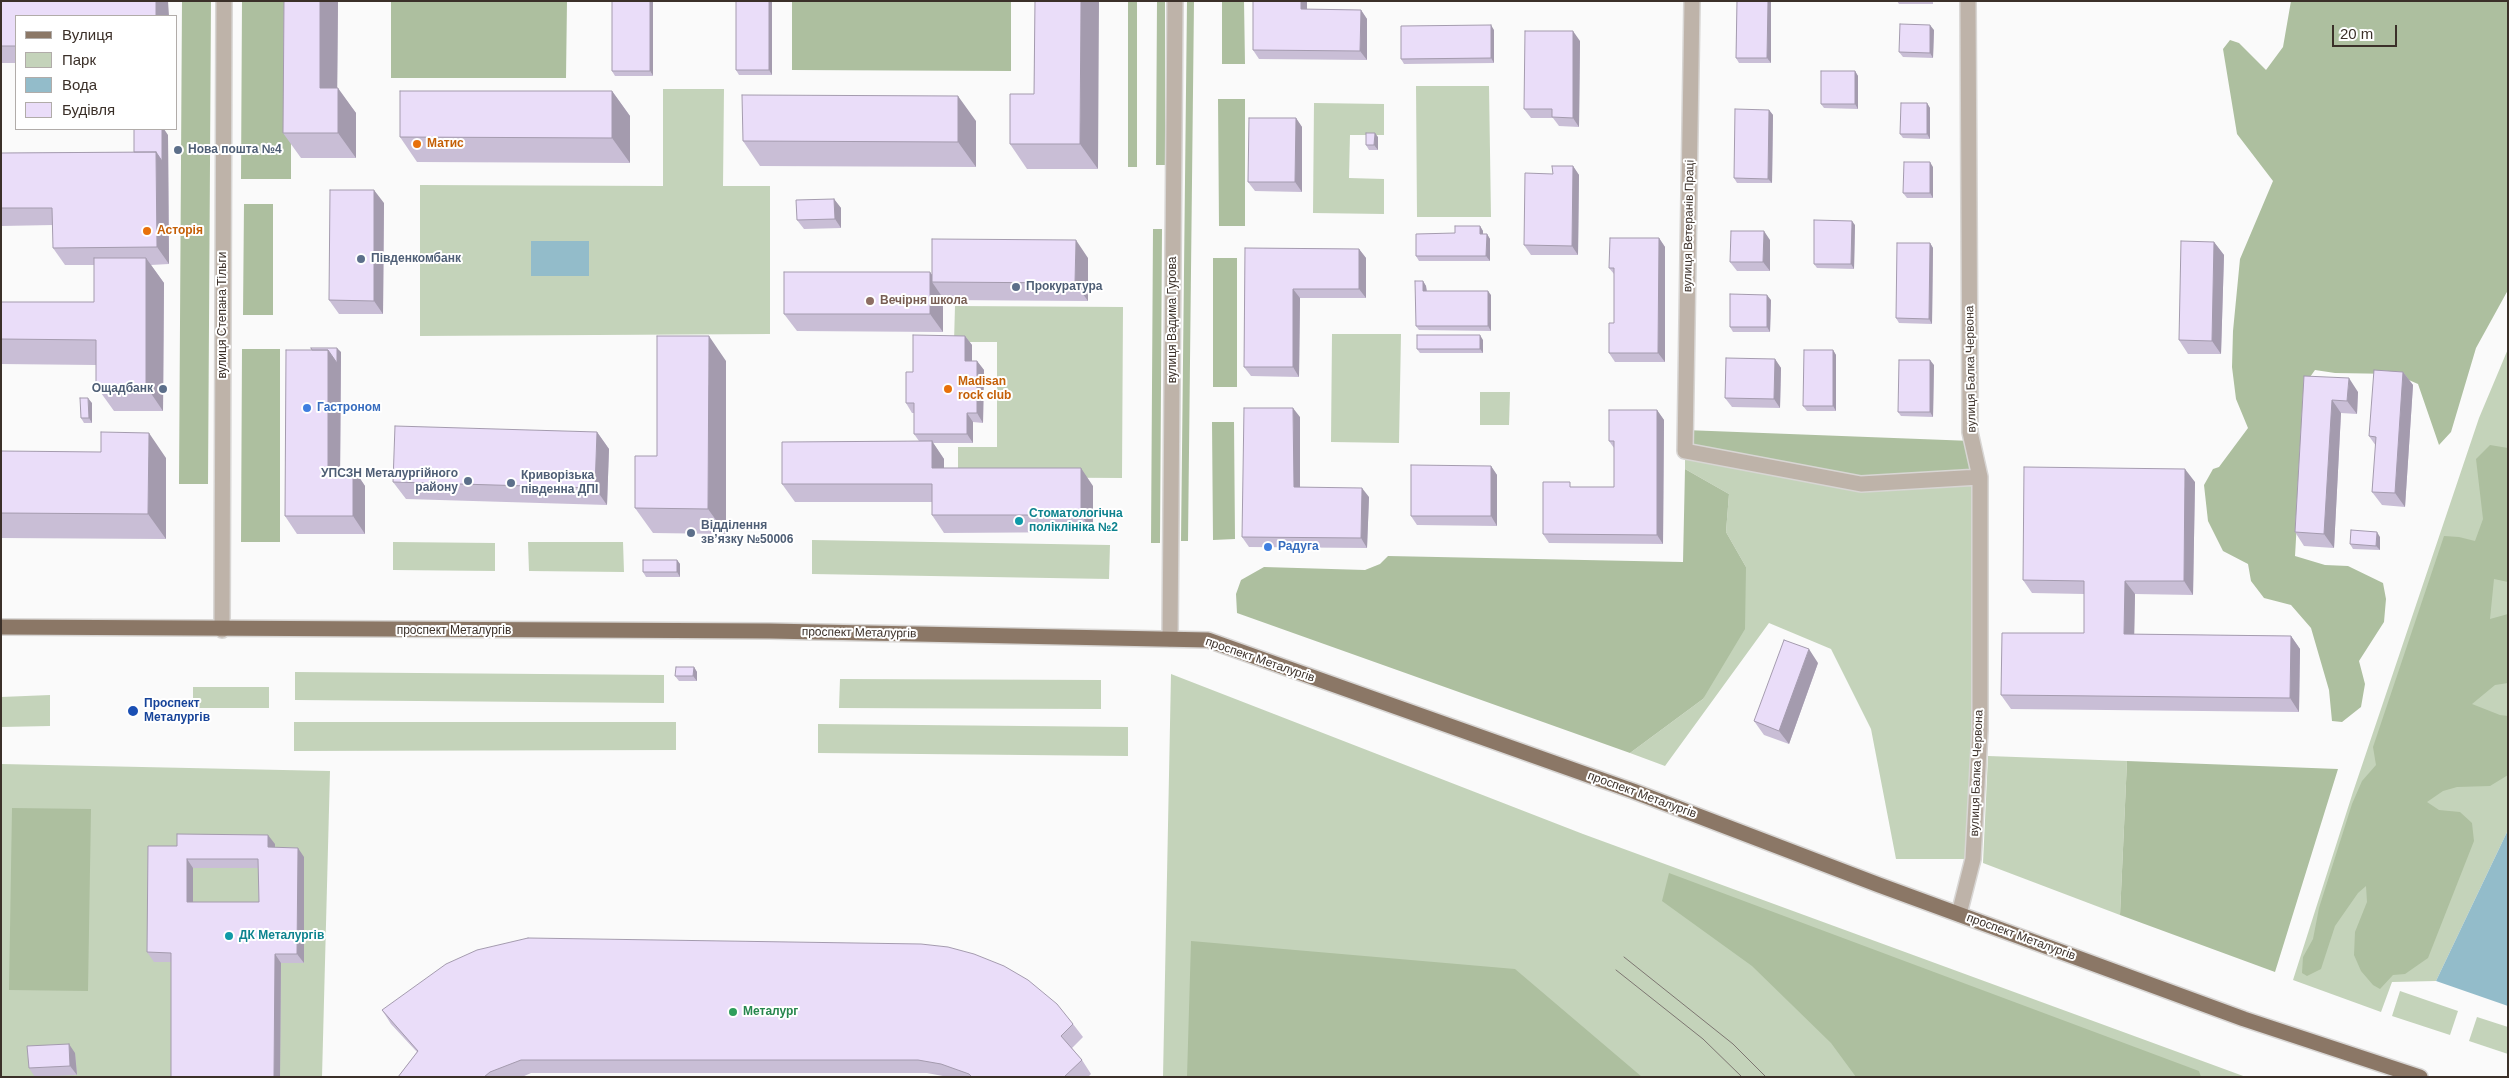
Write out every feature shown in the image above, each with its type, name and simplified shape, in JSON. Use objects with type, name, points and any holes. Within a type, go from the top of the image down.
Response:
[{"type":"main road","name":"проспект Металургів","points":[[1,627],[222,630],[770,631],[1208,640],[1633,791],[2263,1026],[2420,1077]]},
{"type":"street","name":"вулиця Степана Тільги","points":[[222,630],[224,1]]},
{"type":"street","name":"вулиця Вадима Гурова","points":[[1170,639],[1175,1]]},
{"type":"street","name":"вулиця Ветеранів Праці","points":[[1692,1],[1685,451],[1860,484],[1980,477]]},
{"type":"street","name":"вулиця Балка Червона","points":[[1959,914],[1973,860],[1980,730],[1980,477],[1970,432],[1968,1]]},
{"type":"green space","points":[[182,1],[211,1],[208,484],[179,484]]},
{"type":"green space","points":[[242,1],[291,1],[291,179],[241,179]]},
{"type":"green space","points":[[391,1],[567,1],[566,78],[391,78]]},
{"type":"green space","points":[[792,1],[1011,1],[1011,71],[792,70]]},
{"type":"green space","points":[[1128,1],[1137,1],[1137,167],[1128,167]]},
{"type":"green space","points":[[1157,1],[1165,1],[1165,165],[1156,165]]},
{"type":"green space","points":[[1187,1],[1194,1],[1188,541],[1181,541]]},
{"type":"green space","points":[[1222,1],[1244,1],[1245,64],[1222,64]]},
{"type":"green space","points":[[2291,1],[2508,1],[2508,290],[2476,348],[2451,432],[2439,445],[2418,384],[2395,374],[2335,373],[2315,370],[2305,384],[2295,556],[2325,565],[2348,566],[2383,583],[2386,599],[2384,622],[2359,661],[2365,684],[2361,707],[2342,722],[2332,721],[2329,690],[2311,628],[2291,605],[2264,598],[2251,581],[2248,564],[2223,551],[2208,521],[2204,485],[2213,469],[2219,467],[2248,428],[2236,399],[2232,367],[2233,331],[2240,259],[2273,181],[2237,134],[2223,49],[2230,40],[2239,43],[2266,70],[2283,47]]},
{"type":"green space","points":[[1416,86],[1489,86],[1491,217],[1417,217]]},
{"type":"green space","points":[[663,89],[724,89],[723,186],[770,186],[770,334],[420,336],[420,185],[663,186]]},
{"type":"green space","points":[[1218,99],[1245,99],[1245,226],[1219,226]]},
{"type":"green space","points":[[1314,103],[1384,104],[1384,135],[1350,135],[1349,178],[1384,179],[1384,214],[1313,213]]},
{"type":"green space","points":[[244,204],[273,204],[273,315],[243,315]]},
{"type":"green space","points":[[1153,229],[1162,229],[1160,543],[1151,543]]},
{"type":"green space","points":[[1213,258],[1237,258],[1237,387],[1213,387]]},
{"type":"green space","points":[[955,306],[1123,307],[1122,478],[958,477],[958,447],[997,447],[997,342],[954,342]]},
{"type":"green space","points":[[1332,334],[1401,334],[1399,443],[1331,442]]},
{"type":"green space","points":[[242,349],[280,349],[280,542],[241,542]]},
{"type":"green space","points":[[2508,349],[2508,830],[2436,981],[2392,982],[2381,1012],[2293,980],[2353,792],[2479,418]]},
{"type":"green space","points":[[1480,392],[1510,392],[1509,425],[1480,425]]},
{"type":"green space","points":[[1212,422],[1234,422],[1235,539],[1213,540]]},
{"type":"green space","points":[[1685,430],[1972,441],[1980,477],[1861,484],[1685,451]]},
{"type":"green space","points":[[2490,445],[2508,448],[2508,582],[2494,579],[2490,619],[2508,614],[2508,683],[2495,685],[2472,704],[2500,715],[2508,716],[2508,775],[2490,786],[2457,787],[2443,791],[2427,802],[2439,810],[2460,812],[2472,823],[2474,841],[2428,958],[2405,974],[2393,975],[2380,989],[2373,985],[2361,971],[2354,955],[2355,932],[2367,902],[2366,886],[2358,893],[2335,926],[2321,969],[2307,976],[2302,973],[2303,957],[2313,939],[2319,908],[2352,804],[2362,781],[2376,765],[2373,747],[2444,536],[2475,541],[2483,519],[2476,459]]},
{"type":"green space","points":[[1685,451],[1980,477],[1973,859],[1896,859],[1871,729],[1831,649],[1769,623],[1665,766],[1630,753],[1703,699],[1746,567],[1726,532],[1729,494],[1685,469]]},
{"type":"green space","points":[[1685,469],[1729,494],[1726,532],[1746,567],[1745,629],[1703,699],[1630,753],[1237,613],[1236,594],[1241,580],[1264,567],[1365,570],[1380,564],[1388,556],[1683,562]]},
{"type":"green space","points":[[812,540],[1110,545],[1109,579],[812,574]]},
{"type":"green space","points":[[393,542],[495,543],[495,571],[393,570]]},
{"type":"green space","points":[[528,542],[623,542],[624,572],[529,571]]},
{"type":"green space","points":[[295,672],[664,675],[664,703],[295,700]]},
{"type":"green space","points":[[1171,674],[1583,834],[2246,1077],[1163,1077]]},
{"type":"green space","points":[[840,679],[1101,680],[1101,709],[839,708]]},
{"type":"green space","points":[[193,687],[269,687],[269,708],[193,708]]},
{"type":"green space","points":[[50,695],[50,726],[1,727],[1,697]]},
{"type":"green space","points":[[294,722],[676,722],[676,750],[294,751]]},
{"type":"green space","points":[[818,724],[1128,727],[1128,756],[818,753]]},
{"type":"green space","points":[[1988,756],[2127,761],[2120,915],[1983,863]]},
{"type":"green space","points":[[2127,761],[2338,769],[2275,972],[2120,915]]},
{"type":"green space","points":[[1,764],[330,771],[322,1077],[1,1077]]},
{"type":"green space","points":[[12,808],[91,809],[88,991],[9,990]]},
{"type":"green space","points":[[1669,873],[2199,1071],[2201,1077],[1856,1077],[1831,1043],[1752,966],[1662,901]]},
{"type":"green space","points":[[1191,941],[1515,969],[1642,1077],[1187,1077]]},
{"type":"green space","points":[[2400,991],[2458,1011],[2450,1035],[2392,1016]]},
{"type":"green space","points":[[2477,1017],[2508,1027],[2508,1054],[2469,1041]]},
{"type":"water","points":[[531,241],[589,241],[589,276],[531,276]]},
{"type":"water","points":[[2508,830],[2508,1006],[2436,981]]},
{"type":"building","points":[[1,1],[156,1],[156,15],[15,15],[15,46],[1,46]]},
{"type":"building","points":[[284,1],[320,1],[320,88],[338,88],[338,133],[283,133]]},
{"type":"building","points":[[612,1],[650,1],[650,71],[612,71]]},
{"type":"building","points":[[736,1],[769,1],[769,70],[736,70]]},
{"type":"building","points":[[1035,1],[1081,1],[1080,144],[1010,144],[1010,94],[1034,94]]},
{"type":"building","points":[[1253,1],[1301,1],[1301,9],[1361,10],[1360,51],[1253,50]]},
{"type":"building","points":[[1737,1],[1768,1],[1767,58],[1736,58]]},
{"type":"building","points":[[1900,24],[1930,25],[1930,53],[1899,52]]},
{"type":"building","points":[[1491,25],[1491,58],[1401,59],[1401,26]]},
{"type":"building","points":[[1525,31],[1573,31],[1573,118],[1552,117],[1552,109],[1524,109]]},
{"type":"building","points":[[1821,71],[1855,71],[1855,104],[1821,104]]},
{"type":"building","points":[[400,91],[612,91],[612,138],[400,137]]},
{"type":"building","points":[[742,95],[958,96],[958,142],[743,141]]},
{"type":"building","points":[[1901,103],[1927,103],[1927,134],[1900,134]]},
{"type":"building","points":[[1735,109],[1769,110],[1768,179],[1734,178]]},
{"type":"building","points":[[1249,118],[1296,118],[1295,182],[1248,182]]},
{"type":"building","points":[[134,130],[162,130],[162,161],[156,152],[134,152]]},
{"type":"building","points":[[1366,133],[1375,133],[1374,145],[1366,145]]},
{"type":"building","points":[[156,152],[157,247],[53,248],[52,208],[1,208],[1,153]]},
{"type":"building","points":[[1904,162],[1930,162],[1930,193],[1903,193]]},
{"type":"building","points":[[1552,166],[1573,166],[1572,246],[1524,245],[1525,173],[1553,174]]},
{"type":"building","name":"Південкомбанк","points":[[330,190],[374,190],[374,301],[329,300]]},
{"type":"building","points":[[834,199],[835,219],[797,220],[796,200]]},
{"type":"building","points":[[1814,220],[1852,221],[1851,264],[1814,264]]},
{"type":"building","points":[[1455,226],[1480,226],[1480,234],[1487,234],[1486,256],[1416,256],[1416,234],[1455,233]]},
{"type":"building","points":[[1731,231],[1764,231],[1763,262],[1730,262]]},
{"type":"building","points":[[1610,238],[1659,238],[1658,353],[1609,353],[1609,323],[1614,323],[1614,268],[1609,268]]},
{"type":"building","points":[[932,239],[1076,240],[1075,283],[932,282]]},
{"type":"building","points":[[2181,241],[2214,242],[2212,341],[2179,340]]},
{"type":"building","points":[[1897,243],[1930,243],[1929,319],[1896,318]]},
{"type":"building","points":[[1245,248],[1359,249],[1359,289],[1293,289],[1293,367],[1244,367]]},
{"type":"building","points":[[94,258],[146,258],[146,386],[96,386],[96,340],[1,339],[1,302],[94,302]]},
{"type":"building","points":[[784,272],[930,272],[930,314],[784,314]]},
{"type":"building","points":[[1415,281],[1423,281],[1423,291],[1488,291],[1488,326],[1416,326]]},
{"type":"building","points":[[1730,294],[1767,295],[1767,327],[1730,327]]},
{"type":"building","name":"Madisan rock club","points":[[913,335],[965,336],[965,361],[977,361],[977,413],[967,413],[967,434],[914,434],[914,403],[906,403],[906,372],[913,372]]},
{"type":"building","points":[[1417,335],[1480,335],[1480,349],[1417,349]]},
{"type":"building","points":[[657,336],[709,336],[708,509],[635,508],[635,456],[657,456]]},
{"type":"building","points":[[311,348],[337,348],[337,363],[328,350],[312,350]]},
{"type":"building","points":[[286,350],[328,350],[328,468],[353,468],[353,516],[285,516]]},
{"type":"building","points":[[1804,350],[1833,350],[1833,406],[1803,406]]},
{"type":"building","points":[[1726,358],[1775,359],[1774,399],[1725,398]]},
{"type":"building","points":[[1899,360],[1930,360],[1930,412],[1898,412]]},
{"type":"building","points":[[2374,370],[2403,372],[2395,493],[2372,492],[2376,437],[2369,436]]},
{"type":"building","points":[[2304,376],[2349,378],[2347,401],[2332,400],[2324,534],[2295,532]]},
{"type":"building","points":[[80,398],[88,398],[89,418],[81,418]]},
{"type":"building","points":[[1244,408],[1293,408],[1294,487],[1362,488],[1361,538],[1242,537]]},
{"type":"building","points":[[1609,410],[1657,410],[1657,535],[1543,534],[1543,482],[1570,482],[1570,487],[1614,487],[1614,441],[1609,441]]},
{"type":"building","points":[[395,426],[597,432],[595,488],[393,482]]},
{"type":"building","points":[[101,432],[149,433],[148,514],[1,513],[1,451],[101,452]]},
{"type":"building","points":[[932,441],[932,468],[1081,468],[1081,515],[932,515],[932,484],[782,484],[782,442]]},
{"type":"building","points":[[1411,465],[1491,466],[1491,516],[1411,516]]},
{"type":"building","points":[[2024,467],[2185,469],[2184,581],[2125,581],[2124,634],[2291,636],[2290,698],[2001,695],[2002,633],[2084,633],[2084,581],[2023,580]]},
{"type":"building","points":[[2351,530],[2377,532],[2376,546],[2350,544]]},
{"type":"building","points":[[643,560],[677,560],[677,572],[643,572]]},
{"type":"building","points":[[1784,640],[1809,649],[1779,731],[1754,721]]},
{"type":"building","points":[[676,667],[694,667],[693,676],[675,676]]},
{"type":"building","name":"ДК Металургів","points":[[177,834],[268,835],[268,847],[298,848],[297,954],[275,954],[274,1077],[171,1077],[171,953],[147,952],[148,846],[177,846]],"holes":[[[187,859],[258,859],[259,902],[187,902]]]},
{"type":"building","name":"Металург","points":[[528,938],[921,944],[948,947],[974,954],[1004,966],[1028,980],[1057,1004],[1073,1024],[1061,1036],[1082,1060],[1064,1077],[972,1077],[969,1074],[941,1064],[918,1060],[521,1060],[490,1072],[484,1077],[398,1077],[418,1051],[382,1010],[446,964],[477,950]]},
{"type":"building","points":[[69,1044],[70,1066],[29,1068],[27,1046]]},
{"type":"tram line","points":[[1624,957],[1733,1044],[1766,1077]]},
{"type":"tram line","points":[[1616,970],[1703,1039],[1742,1077]]},
{"type":"place","name":"Матис","points":[[417,144]]},
{"type":"place","name":"Нова пошта №4","points":[[178,150]]},
{"type":"place","name":"Асторія","points":[[147,231]]},
{"type":"place","name":"Південкомбанк","points":[[361,259]]},
{"type":"place","name":"Прокуратура","points":[[1016,287]]},
{"type":"place","name":"Вечірня школа","points":[[870,301]]},
{"type":"place","name":"Ощадбанк","points":[[163,389]]},
{"type":"place","name":"Madisan rock club","points":[[948,389]]},
{"type":"place","name":"Гастроном","points":[[307,408]]},
{"type":"place","name":"УПСЗН Металургійного району","points":[[468,481]]},
{"type":"place","name":"Криворізька південна ДПІ","points":[[511,483]]},
{"type":"place","name":"Стоматологічна поліклініка №2","points":[[1019,521]]},
{"type":"place","name":"Відділення зв’язку №50006","points":[[691,533]]},
{"type":"place","name":"Радуга","points":[[1268,547]]},
{"type":"place","name":"Проспект Металургів","points":[[133,711]]},
{"type":"place","name":"ДК Металургів","points":[[229,936]]},
{"type":"place","name":"Металург","points":[[733,1012]]}]
